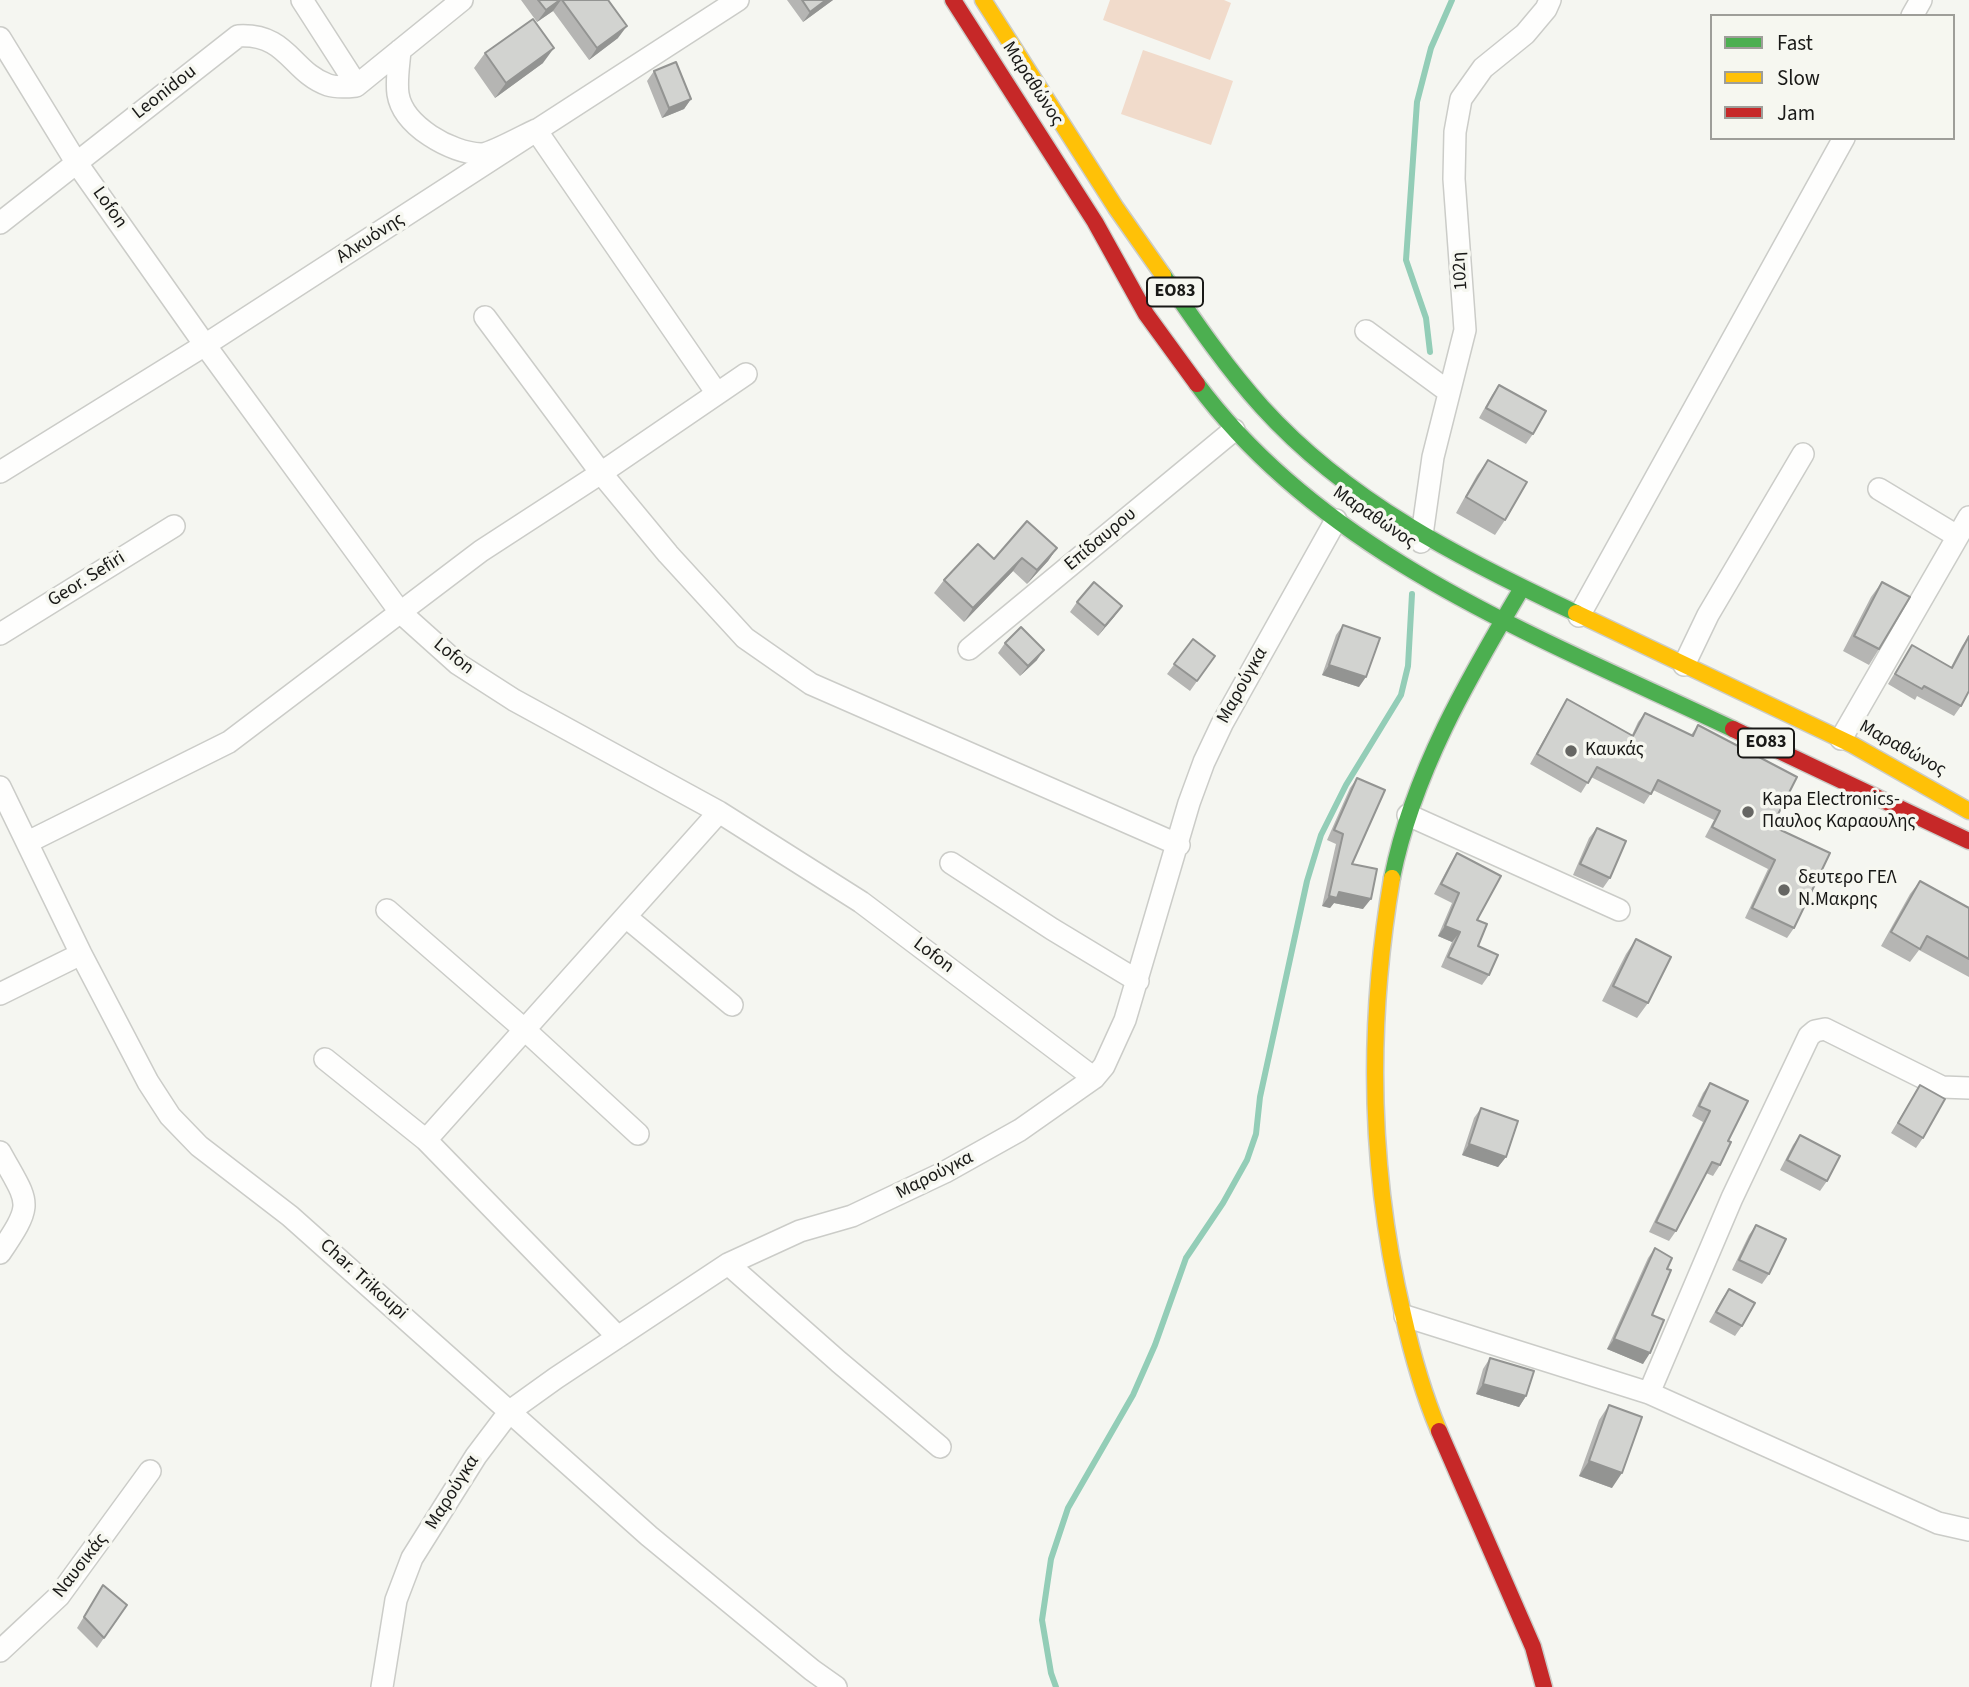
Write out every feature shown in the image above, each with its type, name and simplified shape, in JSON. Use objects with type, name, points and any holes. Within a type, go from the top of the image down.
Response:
[{"type":"main road","name":"Μαραθώνος","points":[[953,0],[1095,222],[1146,314],[1177,359],[1234,430],[1275,472],[1336,520],[1418,573],[1504,620],[1969,841]]},
{"type":"main road","name":"Μαραθώνος","points":[[983,0],[1116,208],[1237,377],[1261,406],[1300,445],[1370,502],[1422,535],[1522,589],[1966,801]]},
{"type":"main road","points":[[1522,589],[1462,694],[1408,815],[1397,853],[1382,951],[1374,1101],[1386,1239],[1420,1378],[1430,1410],[1533,1647],[1544,1687]]},
{"type":"street","points":[[302,0],[348,86],[400,50],[455,2]]},
{"type":"street","name":"Αλκυόνης","points":[[0,472],[205,345],[738,0]]},
{"type":"street","name":"102η","points":[[1418,573],[1433,457],[1465,330],[1454,179],[1455,132],[1461,99],[1483,68],[1525,34],[1546,9],[1550,0]]},
{"type":"street","name":"Leonidou","points":[[0,223],[238,36],[257,35],[271,41],[328,85],[348,86]]},
{"type":"street","name":"Lofon","points":[[0,38],[76,162],[205,345],[400,612],[458,664],[514,700],[719,812],[861,902],[1094,1078]]},
{"type":"street","points":[[400,50],[398,93],[402,106],[415,124],[446,146],[483,154],[536,130],[716,393]]},
{"type":"street","points":[[1579,616],[1843,140]]},
{"type":"street","points":[[485,317],[601,473],[668,554],[746,638],[811,684],[1179,845]]},
{"type":"street","points":[[1366,331],[1449,392]]},
{"type":"street","points":[[28,842],[229,742],[481,551],[746,374]]},
{"type":"street","name":"Επίδαυρου","points":[[969,649],[1234,430]]},
{"type":"street","points":[[1684,665],[1708,615],[1803,454]]},
{"type":"street","points":[[1879,489],[1957,536]]},
{"type":"street","points":[[1841,739],[1969,517]]},
{"type":"street","name":"Μαρούγκα","points":[[382,1687],[396,1600],[412,1558],[476,1456],[510,1411],[728,1265],[800,1231],[852,1216],[946,1172],[1020,1130],[1094,1078],[1104,1066],[1125,1020],[1197,783],[1222,724],[1336,520]]},
{"type":"street","name":"Geor. Sefiri","points":[[0,634],[174,526]]},
{"type":"street","name":"Char. Trikoupi","points":[[0,787],[81,954],[148,1082],[170,1116],[199,1146],[290,1216],[806,1679],[836,1687]]},
{"type":"street","points":[[426,1140],[719,812]]},
{"type":"street","points":[[1408,815],[1619,910]]},
{"type":"street","points":[[951,863],[1138,981]]},
{"type":"street","points":[[387,910],[525,1030],[638,1134]]},
{"type":"street","points":[[626,916],[732,1005]]},
{"type":"street","points":[[0,994],[81,954]]},
{"type":"street","points":[[1649,1393],[1732,1198],[1809,1036],[1815,1031],[1825,1030],[1942,1087],[1969,1088]]},
{"type":"street","points":[[326,1059],[426,1140],[618,1337]]},
{"type":"street","points":[[0,1152],[23,1194],[26,1208],[21,1221],[0,1252]]},
{"type":"street","points":[[728,1265],[940,1447]]},
{"type":"street","points":[[1405,1316],[1649,1393],[1938,1523],[1969,1530]]},
{"type":"street","name":"Ναυσικάς","points":[[0,1651],[59,1596],[150,1471]]},
{"type":"shaded area","points":[[1110,0],[1224,0],[1231,3],[1210,60],[1103,20]]},
{"type":"shaded area","points":[[1143,50],[1233,81],[1211,145],[1121,114]]},
{"type":"building","points":[[538,0],[560,0],[546,10]]},
{"type":"building","points":[[562,0],[608,0],[627,26],[597,48]]},
{"type":"building","points":[[802,0],[826,0],[810,12]]},
{"type":"building","points":[[533,19],[554,48],[506,83],[485,53]]},
{"type":"building","points":[[676,62],[691,99],[669,108],[654,71]]},
{"type":"building","points":[[1499,385],[1546,411],[1533,434],[1486,408]]},
{"type":"building","points":[[1488,460],[1527,482],[1505,520],[1466,497]]},
{"type":"building","points":[[1027,521],[1057,548],[1037,570],[1022,558],[973,608],[944,580],[978,544],[994,559]]},
{"type":"building","points":[[1094,582],[1122,606],[1105,626],[1077,602]]},
{"type":"building","points":[[1882,582],[1910,597],[1879,649],[1854,636]]},
{"type":"building","points":[[1343,625],[1380,638],[1366,677],[1329,665]]},
{"type":"building","points":[[1021,627],[1044,650],[1028,666],[1005,643]]},
{"type":"building","points":[[1969,636],[1969,691],[1961,706],[1895,674],[1912,645],[1952,668]]},
{"type":"building","points":[[1193,639],[1215,656],[1197,681],[1174,664]]},
{"type":"building","points":[[1567,699],[1633,736],[1645,713],[1693,736],[1698,725],[1797,777],[1772,826],[1830,853],[1794,928],[1752,908],[1775,860],[1712,827],[1720,811],[1658,780],[1651,794],[1597,767],[1588,783],[1537,754]]},
{"type":"building","points":[[1357,778],[1385,790],[1352,864],[1377,869],[1371,899],[1339,892],[1337,898],[1329,896],[1343,834],[1334,830]]},
{"type":"building","points":[[1597,828],[1626,841],[1610,878],[1580,864]]},
{"type":"building","points":[[1457,853],[1501,876],[1477,920],[1487,924],[1478,946],[1498,955],[1489,975],[1448,957],[1460,932],[1445,926],[1459,893],[1441,884]]},
{"type":"building","points":[[1920,881],[1969,908],[1969,959],[1927,936],[1920,949],[1891,932]]},
{"type":"building","points":[[1636,939],[1671,957],[1648,1003],[1613,986]]},
{"type":"building","points":[[1710,1083],[1748,1101],[1728,1141],[1731,1142],[1720,1165],[1712,1162],[1676,1231],[1656,1222],[1710,1111],[1699,1106]]},
{"type":"building","points":[[1920,1085],[1945,1099],[1923,1138],[1898,1123]]},
{"type":"building","points":[[1481,1108],[1518,1121],[1506,1157],[1469,1144]]},
{"type":"building","points":[[1800,1135],[1840,1156],[1827,1181],[1787,1160]]},
{"type":"building","points":[[1756,1225],[1786,1239],[1769,1274],[1739,1260]]},
{"type":"building","points":[[1655,1248],[1672,1258],[1667,1269],[1671,1270],[1652,1315],[1664,1320],[1650,1353],[1614,1339]]},
{"type":"building","points":[[1729,1289],[1755,1303],[1742,1326],[1716,1312]]},
{"type":"building","points":[[1490,1358],[1534,1371],[1526,1396],[1483,1384]]},
{"type":"building","points":[[1609,1405],[1642,1417],[1622,1473],[1589,1461]]},
{"type":"building","points":[[103,1585],[127,1605],[104,1638],[84,1617]]},
{"type":"waterway","points":[[1430,352],[1426,318],[1406,260],[1417,102],[1431,48],[1452,0]]},
{"type":"waterway","points":[[1056,1687],[1042,1620],[1051,1559],[1068,1508],[1133,1395],[1155,1345],[1186,1258],[1223,1203],[1247,1160],[1256,1134],[1260,1097],[1307,881],[1321,835],[1346,785],[1401,695],[1408,666],[1412,594]]},
{"type":"traffic: fast","points":[[1163,275],[1248,391],[1295,441],[1331,472],[1369,500],[1449,549],[1576,613]]},
{"type":"traffic: fast","points":[[1197,384],[1249,445],[1309,499],[1373,546],[1442,588],[1514,626],[1733,729]]},
{"type":"traffic: fast","points":[[1392,878],[1401,839],[1428,764],[1463,692],[1522,588]]},
{"type":"traffic: slow","points":[[983,0],[1116,208],[1163,275]]},
{"type":"traffic: slow","points":[[1576,613],[1853,745],[1969,811]]},
{"type":"traffic: slow","points":[[1392,878],[1378,987],[1375,1097],[1378,1151],[1383,1206],[1403,1314],[1418,1373],[1439,1431]]},
{"type":"traffic: jam","points":[[953,0],[1095,222],[1146,314],[1197,384]]},
{"type":"traffic: jam","points":[[1733,729],[1969,841]]},
{"type":"traffic: jam","points":[[1439,1431],[1533,1647],[1544,1687]]},
{"type":"place","name":"Καυκάς","points":[[1571,751]]},
{"type":"place","name":"Kapa Electronics- Παυλος Καραουλης","points":[[1748,812]]},
{"type":"place","name":"δευτερο ΓΕΛ Ν.Μακρης","points":[[1784,890]]}]
